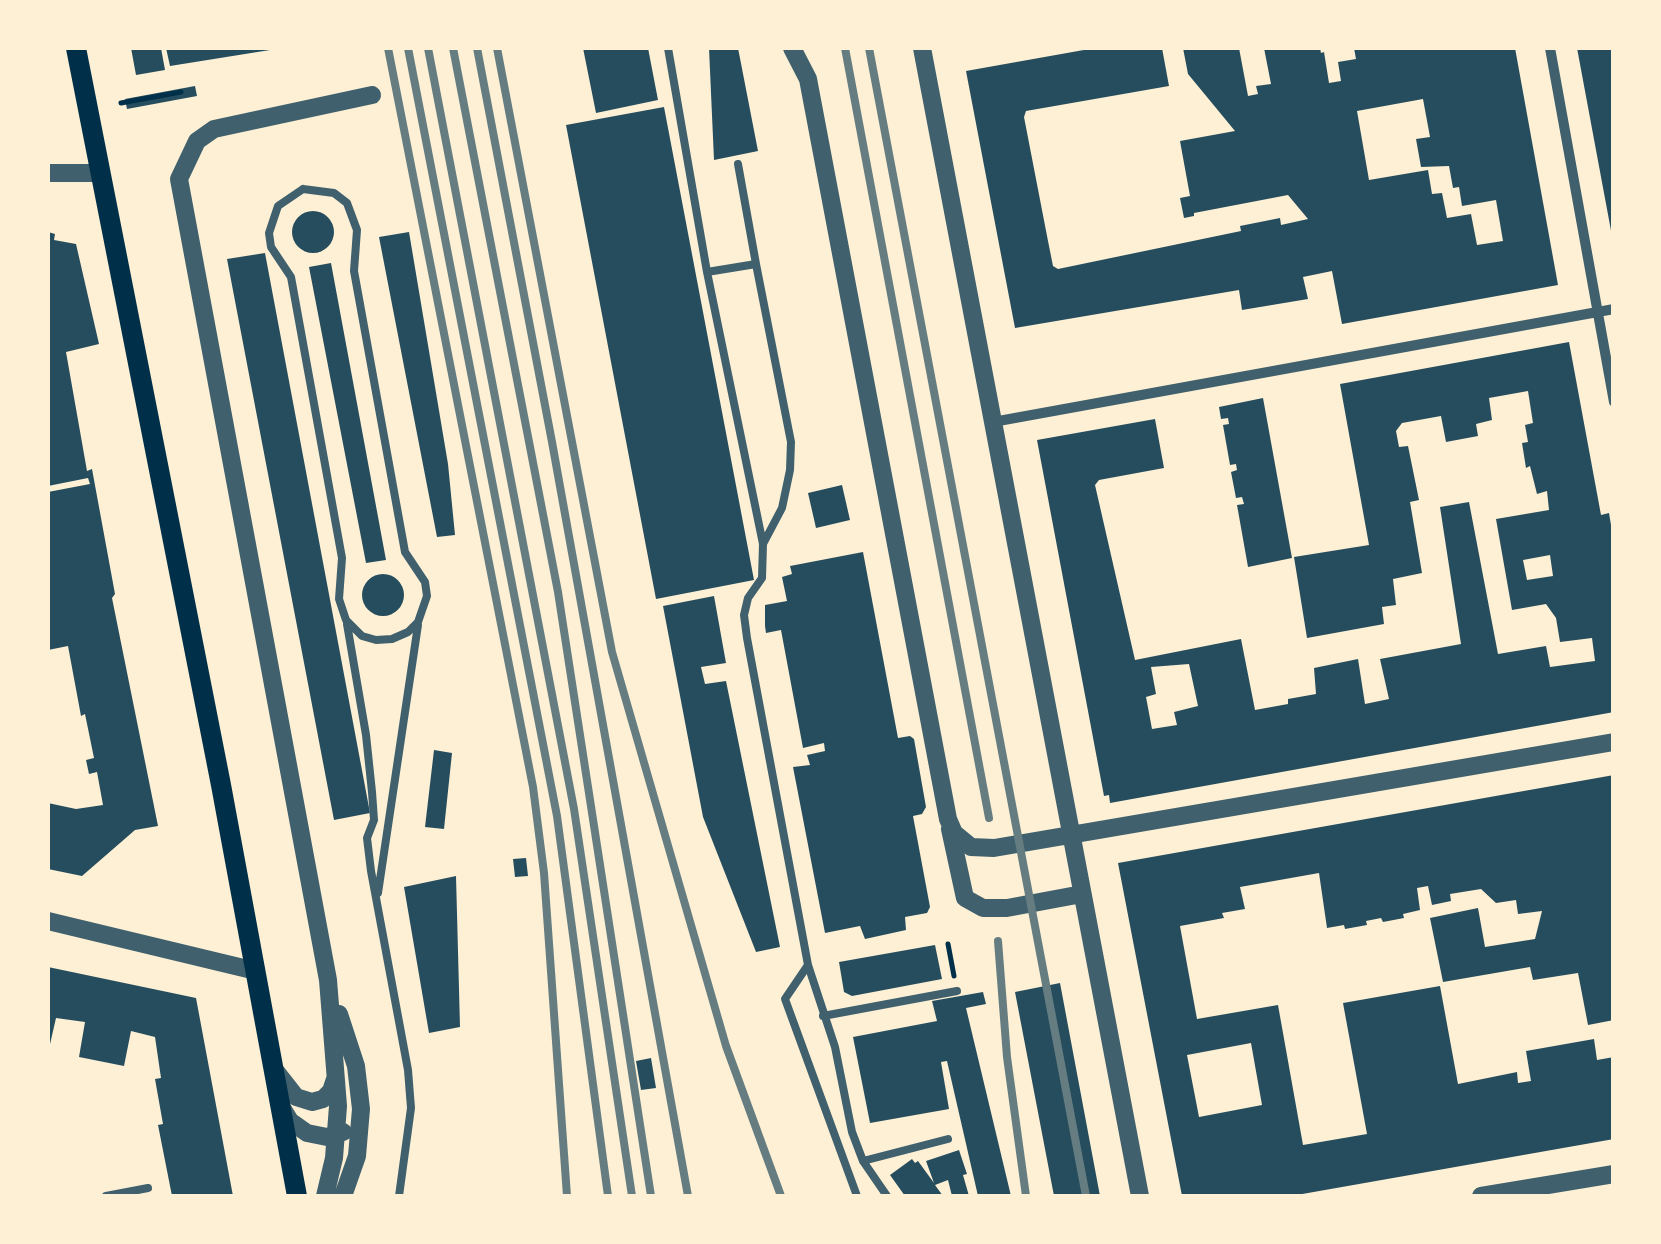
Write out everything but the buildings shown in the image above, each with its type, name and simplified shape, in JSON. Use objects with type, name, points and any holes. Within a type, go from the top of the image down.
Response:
[{"type":"main road","points":[[76,48],[297,1196]]},
{"type":"street","points":[[792,48],[808,79],[965,898],[984,908],[1006,908],[1082,894]]},
{"type":"street","points":[[922,48],[1140,1196]]},
{"type":"street","points":[[1550,48],[1614,402]]},
{"type":"street","points":[[325,1196],[336,1135],[337,1074],[328,980],[178,179],[197,141],[214,129],[372,94]]},
{"type":"street","points":[[48,173],[99,173]]},
{"type":"street","points":[[994,422],[1614,308]]},
{"type":"street","points":[[948,818],[954,834],[971,846],[994,848],[1614,742]]},
{"type":"street","points":[[48,922],[256,970]]},
{"type":"street","points":[[328,980],[356,1066],[360,1109],[357,1156],[343,1196]]},
{"type":"street","points":[[274,1069],[296,1097],[312,1102],[331,1091],[337,1074]]},
{"type":"street","points":[[282,1107],[290,1121],[318,1137],[336,1135],[355,1123],[360,1109]]},
{"type":"street","points":[[1486,1196],[1614,1174]]},
{"type":"lane","points":[[668,48],[707,272],[762,544],[762,578],[748,598],[744,615],[808,965],[835,1048],[852,1132],[863,1161],[887,1196]]},
{"type":"lane","points":[[738,164],[791,442],[782,508],[762,544]]},
{"type":"lane","points":[[377,898],[418,622],[427,596],[425,582],[405,552],[354,272],[354,216],[334,193],[303,189],[278,206],[269,233],[271,247],[291,277],[342,558],[339,599],[366,735],[374,820],[367,838],[377,898],[408,1070],[411,1108],[399,1195]]},
{"type":"lane","points":[[707,272],[756,264]]},
{"type":"lane","points":[[346,620],[362,636],[376,640],[392,639],[418,622]]},
{"type":"lane","points":[[808,965],[785,999],[857,1196]]},
{"type":"lane","points":[[823,1016],[957,991]]},
{"type":"lane","points":[[863,1161],[948,1139]]},
{"type":"lane","points":[[106,1196],[148,1188]]},
{"type":"path","points":[[120,103],[181,92]]},
{"type":"path","points":[[948,944],[957,991]]},
{"type":"railway","points":[[388,48],[533,787],[544,873],[567,1196]]},
{"type":"railway","points":[[408,48],[557,816],[608,1196]]},
{"type":"railway","points":[[428,48],[574,809],[632,1196]]},
{"type":"railway","points":[[453,48],[558,592],[651,1196]]},
{"type":"railway","points":[[477,48],[688,1196]]},
{"type":"railway","points":[[497,48],[612,652],[726,1046],[781,1196]]},
{"type":"railway","points":[[845,48],[989,818]]},
{"type":"railway","points":[[869,48],[1086,1196]]},
{"type":"railway","points":[[998,941],[1007,1057],[1026,1196]]}]
